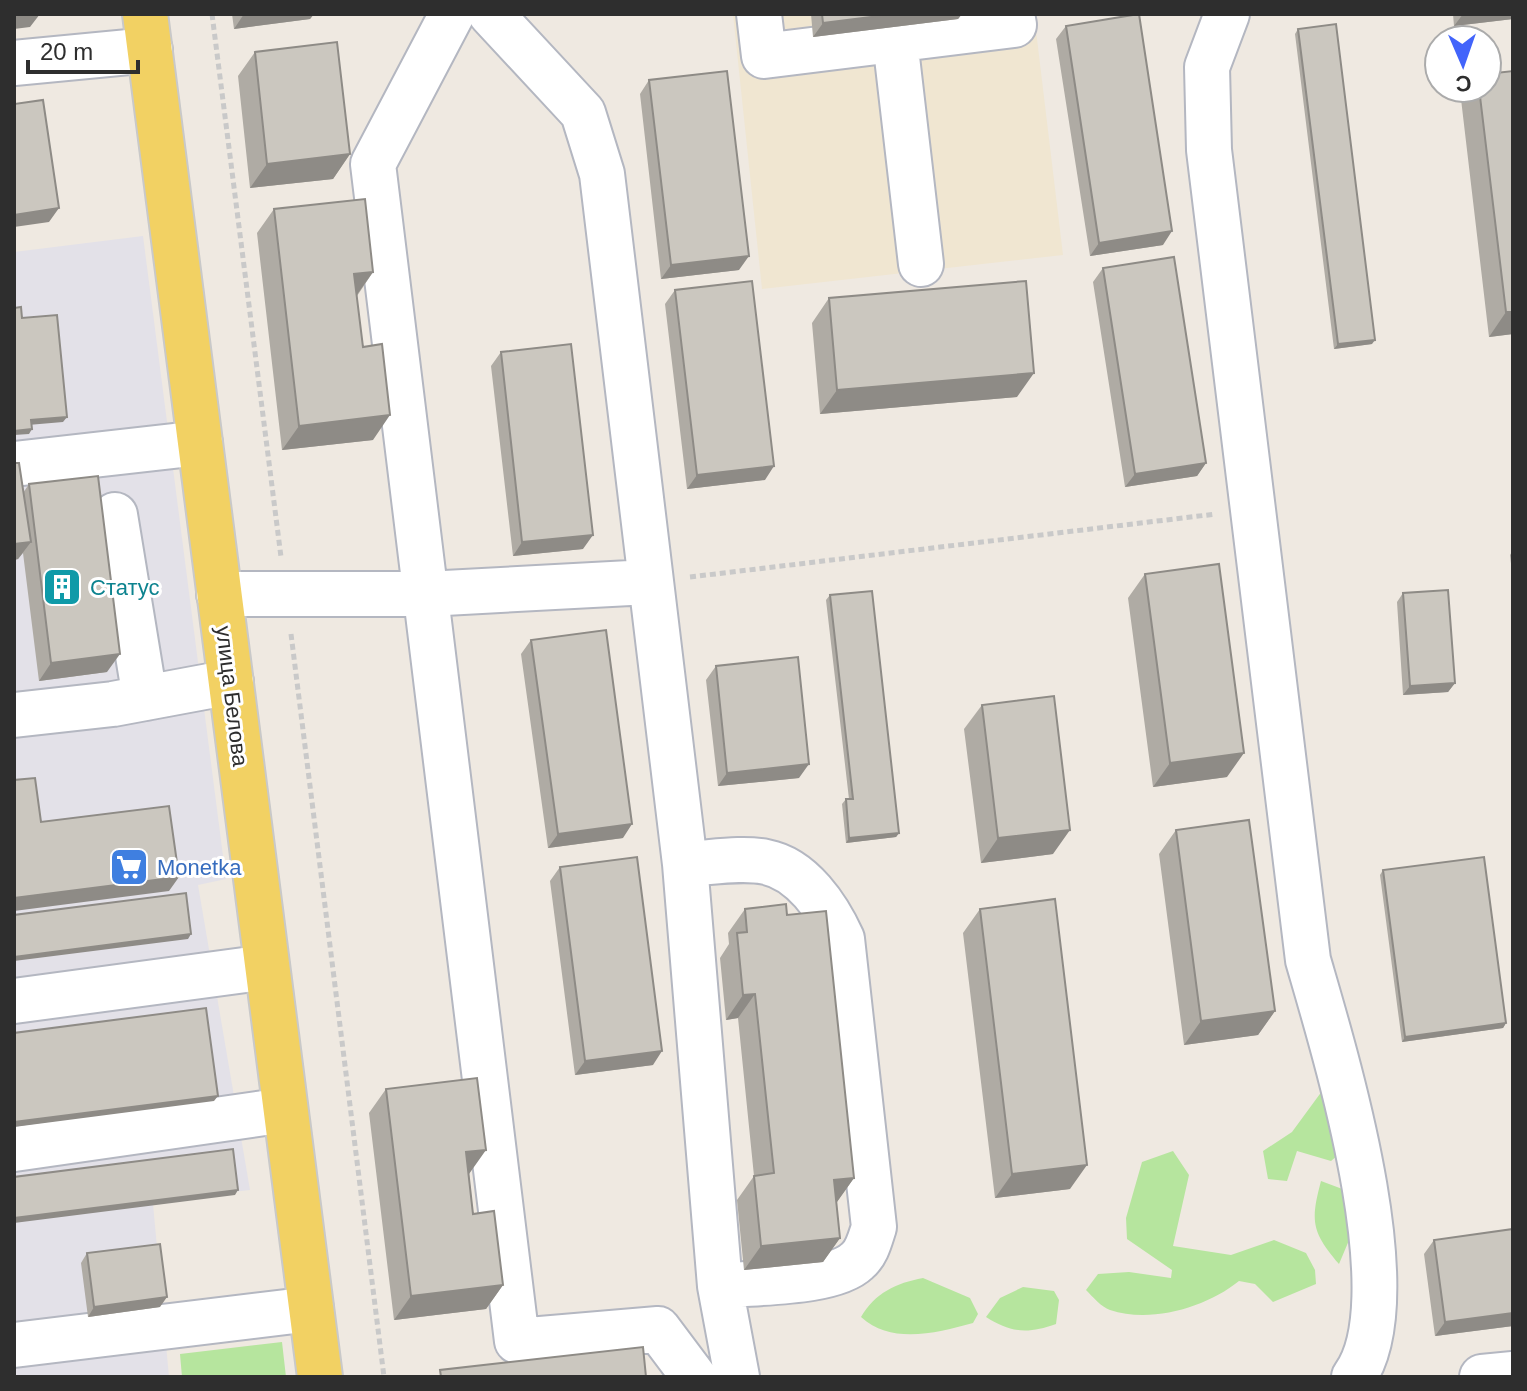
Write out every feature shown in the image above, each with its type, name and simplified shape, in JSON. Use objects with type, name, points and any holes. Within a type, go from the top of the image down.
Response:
[{"type":"main road","name":"улица Белова","points":[[148,32],[320,1377]]},
{"type":"lane","points":[[452,14],[373,164],[517,1341],[658,1329],[694,1377]]},
{"type":"lane","points":[[491,14],[583,113],[602,174],[685,864],[720,1286],[737,1377]]},
{"type":"lane","points":[[759,14],[764,56],[1014,25],[1012,14]]},
{"type":"lane","points":[[1227,14],[1207,67],[1209,150],[1308,960],[1345,1084],[1367,1208],[1373,1266],[1373,1330],[1365,1361],[1354,1377]]},
{"type":"lane","points":[[14,63],[148,32]]},
{"type":"lane","points":[[895,40],[921,264]]},
{"type":"lane","points":[[14,464],[200,443]]},
{"type":"lane","points":[[115,515],[145,698]]},
{"type":"lane","points":[[219,594],[426,594],[649,582]]},
{"type":"lane","points":[[14,715],[145,698],[231,682]]},
{"type":"lane","points":[[685,864],[764,861],[774,864],[804,884],[831,915],[842,939],[874,1227],[868,1247],[857,1261],[836,1274],[720,1286]]},
{"type":"lane","points":[[14,1001],[267,967]]},
{"type":"lane","points":[[14,1149],[285,1110]]},
{"type":"lane","points":[[29,1356],[311,1309]]},
{"type":"lane","points":[[1482,1377],[1513,1374]]},
{"type":"path","points":[[212,14],[384,1377]]},
{"type":"path","points":[[649,582],[1253,509]]},
{"type":"shaded area","points":[[733,14],[1034,14],[1063,255],[762,289]]},
{"type":"shaded area","points":[[143,236],[226,879],[198,885],[250,1190],[14,1217],[14,252]]},
{"type":"shaded area","points":[[153,1204],[169,1377],[14,1377],[14,1220]]},
{"type":"green space","points":[[1325,1087],[1351,1144],[1331,1161],[1297,1151],[1287,1181],[1268,1179],[1263,1151],[1292,1132]]},
{"type":"green space","points":[[1173,1151],[1189,1175],[1173,1246],[1231,1255],[1274,1240],[1306,1253],[1315,1270],[1316,1284],[1273,1302],[1255,1284],[1239,1281],[1195,1305],[1160,1314],[1126,1314],[1110,1310],[1097,1302],[1086,1290],[1098,1274],[1129,1272],[1171,1278],[1172,1270],[1127,1239],[1126,1218],[1142,1162]]},
{"type":"green space","points":[[1321,1181],[1345,1190],[1355,1226],[1339,1264],[1323,1243],[1316,1226],[1315,1207]]},
{"type":"green space","points":[[923,1278],[970,1298],[978,1314],[973,1323],[929,1333],[900,1334],[873,1326],[861,1317],[873,1301],[887,1290]]},
{"type":"green space","points":[[1023,1287],[1054,1291],[1059,1300],[1056,1324],[1020,1330],[986,1317],[1000,1298]]},
{"type":"green space","points":[[282,1342],[286,1377],[182,1377],[180,1354]]},
{"type":"building","points":[[822,14],[895,14],[823,23]]},
{"type":"building","points":[[1139,14],[1172,231],[1099,243],[1066,26]]},
{"type":"building","points":[[1336,24],[1375,340],[1338,344],[1298,29]]},
{"type":"building","points":[[337,42],[350,154],[267,164],[255,52]]},
{"type":"building","points":[[727,71],[749,256],[671,265],[649,80]]},
{"type":"building","points":[[1513,71],[1513,312],[1506,312],[1481,104],[1503,104],[1503,72]]},
{"type":"building","points":[[43,100],[59,208],[14,215],[14,104]]},
{"type":"building","points":[[365,199],[373,272],[354,274],[363,347],[382,344],[390,415],[299,426],[274,209]]},
{"type":"building","points":[[1174,257],[1206,463],[1135,474],[1103,268]]},
{"type":"building","points":[[752,281],[774,466],[697,475],[675,290]]},
{"type":"building","points":[[1026,281],[1034,373],[837,390],[829,298]]},
{"type":"building","points":[[21,307],[22,318],[57,315],[67,417],[31,420],[32,429],[14,431],[14,308]]},
{"type":"building","points":[[571,344],[593,535],[522,542],[501,352]]},
{"type":"building","points":[[14,463],[19,463],[31,542],[14,544]]},
{"type":"building","name":"Статус","points":[[98,476],[120,654],[51,663],[29,484]]},
{"type":"building","points":[[1219,564],[1244,753],[1170,763],[1145,574]]},
{"type":"building","points":[[1448,590],[1455,683],[1410,686],[1403,593]]},
{"type":"building","points":[[872,591],[899,833],[849,838],[846,799],[853,799],[830,595]]},
{"type":"building","points":[[606,630],[632,824],[558,834],[531,640]]},
{"type":"building","points":[[798,657],[809,764],[727,773],[716,666]]},
{"type":"building","points":[[1054,696],[1070,830],[998,838],[982,705]]},
{"type":"building","points":[[35,778],[41,822],[169,806],[179,877],[14,898],[14,780]]},
{"type":"building","points":[[1249,820],[1275,1011],[1201,1021],[1176,830]]},
{"type":"building","points":[[637,857],[662,1051],[585,1061],[560,867]]},
{"type":"building","points":[[1484,857],[1506,1023],[1405,1037],[1383,870]]},
{"type":"building","points":[[186,893],[191,934],[14,957],[14,915]]},
{"type":"building","points":[[1055,899],[1087,1165],[1012,1174],[980,909]]},
{"type":"building","points":[[786,904],[787,915],[826,911],[854,1178],[834,1180],[840,1238],[761,1246],[754,1176],[774,1173],[755,994],[743,995],[737,933],[747,932],[745,909]]},
{"type":"building","points":[[206,1008],[218,1096],[14,1122],[14,1033]]},
{"type":"building","points":[[477,1078],[486,1150],[466,1152],[473,1214],[494,1211],[503,1285],[411,1296],[386,1089]]},
{"type":"building","points":[[233,1149],[238,1190],[14,1218],[14,1177]]},
{"type":"building","points":[[1513,1229],[1513,1313],[1445,1322],[1434,1240]]},
{"type":"building","points":[[160,1244],[167,1297],[94,1307],[87,1253]]},
{"type":"building","points":[[643,1347],[646,1377],[441,1377],[440,1370]]},
{"type":"place","name":"Статус","points":[[62,587]]},
{"type":"place","name":"Monetka","points":[[129,867]]}]
